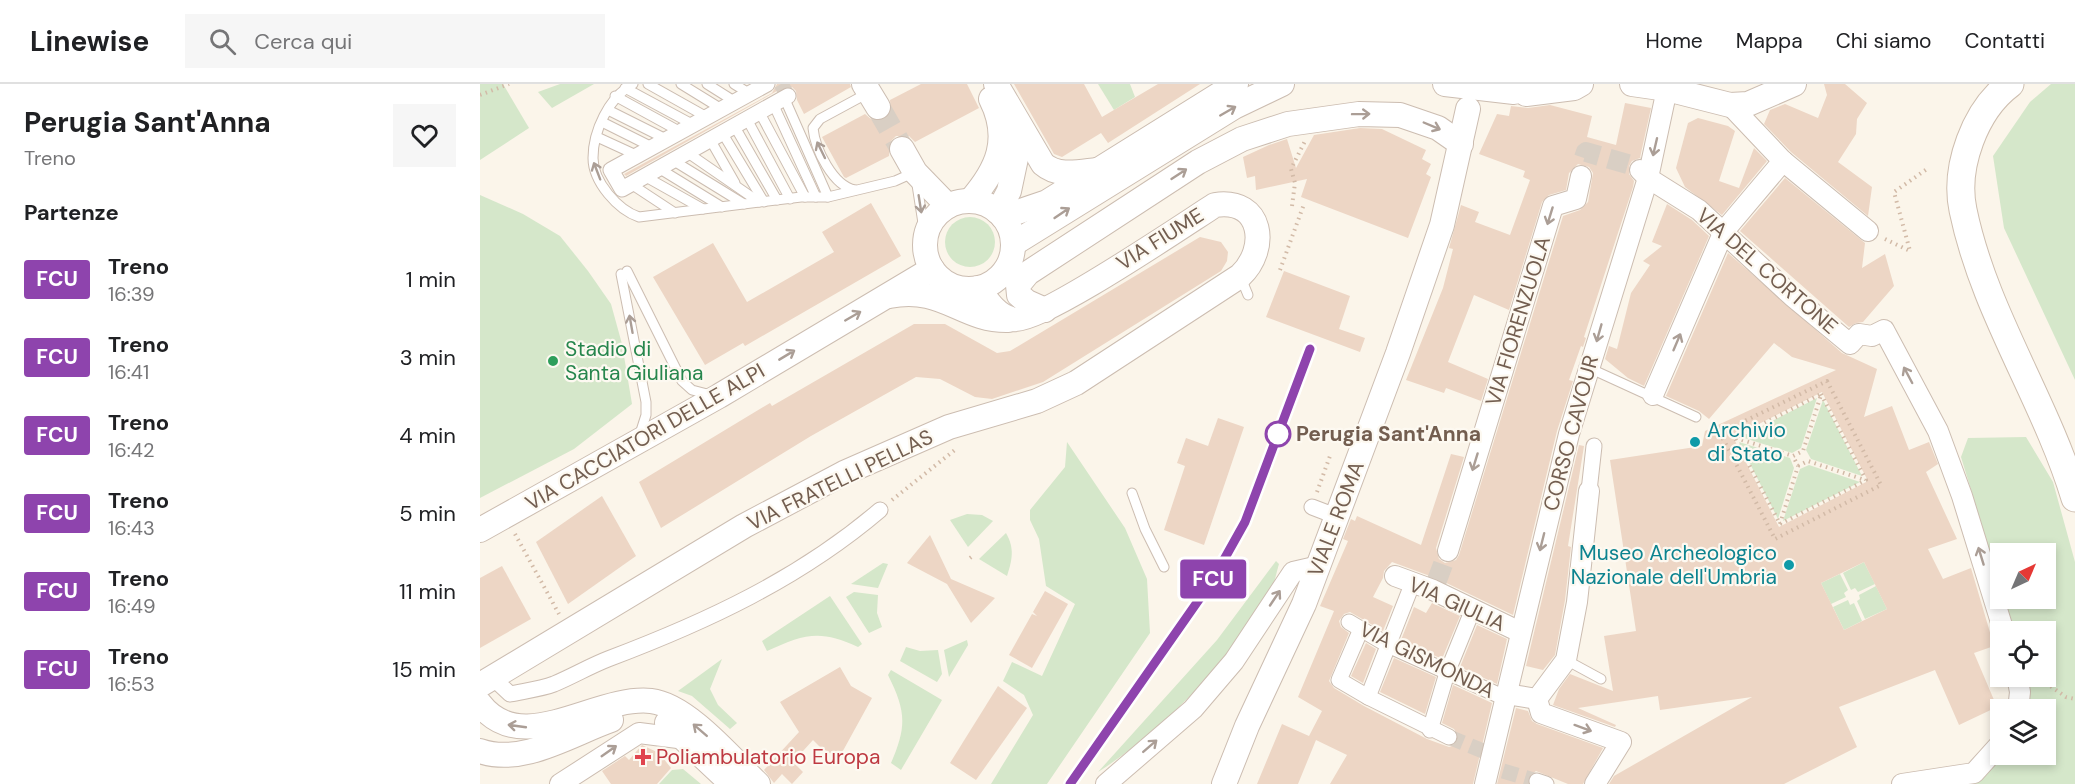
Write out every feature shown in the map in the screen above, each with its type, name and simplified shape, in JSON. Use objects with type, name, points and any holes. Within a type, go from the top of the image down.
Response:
[{"type":"main road","points":[[2010,84],[1995,95],[1976,124],[1964,163],[1963,208],[1994,308],[2062,453],[2075,498]]},
{"type":"street","points":[[763,84],[611,170],[622,189],[787,100]]},
{"type":"street","points":[[983,84],[1002,127],[1019,145],[1051,171],[1067,173],[1102,169]]},
{"type":"street","points":[[996,84],[1019,145],[1001,215]]},
{"type":"street","points":[[1001,215],[1047,202],[1236,84]]},
{"type":"street","points":[[938,298],[980,285],[1195,130],[1234,107],[1282,84]]},
{"type":"street","points":[[1445,84],[1520,93],[1574,88],[1581,84]]},
{"type":"street","points":[[1632,84],[1744,98],[1794,84]]},
{"type":"street","name":"CORSO CAVOUR","points":[[1490,765],[1569,434],[1667,87]]},
{"type":"street","points":[[1744,98],[1784,161],[1869,231]]},
{"type":"street","name":"VIALE ROMA","points":[[1224,784],[1246,726],[1304,604],[1338,517],[1442,225],[1468,109]]},
{"type":"street","points":[[1017,258],[1070,244],[1198,162],[1242,139],[1288,124],[1359,114],[1400,115],[1438,128],[1461,144]]},
{"type":"street","points":[[1019,145],[959,203],[930,224],[925,247],[932,269],[941,279],[980,285],[1009,300],[1028,316]]},
{"type":"street","points":[[902,149],[920,178],[959,203],[985,204],[1001,215],[1009,226],[1017,258],[1019,295],[1027,302],[1028,316]]},
{"type":"street","points":[[1653,396],[1724,231],[1784,161]]},
{"type":"street","name":"VIA FIORENZUOLA","points":[[1448,551],[1553,206],[1576,199],[1583,167]]},
{"type":"street","name":"VIA DEL CORTONE","points":[[1643,173],[1699,210],[1791,296],[1850,344],[1859,334],[1872,336],[1884,330],[1938,431],[1962,496],[2001,621]]},
{"type":"street","points":[[920,178],[957,186],[989,176]]},
{"type":"street","name":"VIA FIUME","points":[[1028,316],[1215,205],[1230,203],[1242,206],[1254,222],[1257,235],[1254,258],[1244,285]]},
{"type":"street","name":"VIA CACCIATORI DELLE ALPI","points":[[480,530],[719,396],[932,269]]},
{"type":"street","name":"VIA FRATELLI PELLAS","points":[[487,681],[744,526],[844,473],[949,427],[1037,401],[1076,383],[1244,285]]},
{"type":"street","points":[[884,298],[913,294],[938,298],[981,317],[1028,316]]},
{"type":"street","points":[[1537,699],[1566,660],[1577,602],[1594,446]]},
{"type":"street","points":[[1312,507],[1338,517]]},
{"type":"street","points":[[487,681],[510,694],[552,685],[595,664],[681,632],[746,601],[798,570],[857,529],[879,510]]},
{"type":"street","points":[[1106,784],[1200,701],[1234,661],[1293,572],[1319,566]]},
{"type":"street","points":[[1404,579],[1388,645],[1368,697],[1449,737]]},
{"type":"street","name":"VIA GIULIA","points":[[1404,579],[1434,587],[1520,632]]},
{"type":"street","points":[[1430,729],[1447,673],[1473,609]]},
{"type":"street","name":"VIA GISMONDA","points":[[1368,697],[1339,680],[1355,625],[1388,645],[1447,673],[1505,696]]},
{"type":"street","points":[[1505,696],[1537,699]]},
{"type":"street","points":[[1537,699],[1541,713],[1621,742],[1595,784]]},
{"type":"street","points":[[480,704],[501,723],[521,729],[626,702],[652,701],[687,719],[758,784]]},
{"type":"street","points":[[480,751],[495,756],[523,753],[630,714],[650,714],[668,723],[732,784]]},
{"type":"street","points":[[560,784],[639,733],[686,739]]},
{"type":"street","points":[[1902,784],[1974,773],[1990,756]]},
{"type":"lane","points":[[648,84],[705,116]]},
{"type":"lane","points":[[681,84],[720,108]]},
{"type":"lane","points":[[707,84],[734,101]]},
{"type":"lane","points":[[734,84],[747,92]]},
{"type":"lane","points":[[692,124],[629,86],[615,96],[602,122],[593,159],[597,175],[609,196],[625,210],[639,217],[805,197],[828,197],[895,181],[920,178],[926,236]]},
{"type":"lane","points":[[615,96],[679,131]]},
{"type":"lane","points":[[858,190],[846,188],[836,177],[818,146],[813,128],[820,119],[869,96]]},
{"type":"lane","points":[[787,100],[828,197]]},
{"type":"lane","points":[[608,110],[663,138]]},
{"type":"lane","points":[[776,110],[816,197]]},
{"type":"lane","points":[[761,115],[805,197]]},
{"type":"lane","points":[[748,121],[790,199]]},
{"type":"lane","points":[[602,122],[650,146]]},
{"type":"lane","points":[[735,127],[777,200]]},
{"type":"lane","points":[[723,134],[762,202]]},
{"type":"lane","points":[[597,137],[634,154]]},
{"type":"lane","points":[[711,141],[736,187]]},
{"type":"lane","points":[[688,153],[736,187],[762,202]]},
{"type":"lane","points":[[674,161],[744,204]]},
{"type":"lane","points":[[660,169],[723,207]]},
{"type":"lane","points":[[646,177],[703,209]]},
{"type":"lane","points":[[634,186],[675,213]]},
{"type":"lane","points":[[636,441],[643,429],[646,402],[624,272],[682,381],[703,395],[719,396]]},
{"type":"lane","points":[[1589,368],[1696,417]]},
{"type":"lane","points":[[1132,493],[1145,529],[1164,567]]},
{"type":"lane","points":[[1566,660],[1601,680]]},
{"type":"path","points":[[480,95],[509,84]]},
{"type":"path","points":[[1292,206],[1295,183],[1291,169],[1306,139]]},
{"type":"path","points":[[1869,231],[1910,250],[1894,192],[1927,169]]},
{"type":"path","points":[[1280,270],[1304,204]]},
{"type":"path","points":[[1827,381],[1881,485],[1775,539],[1720,433],[1827,381]]},
{"type":"path","points":[[1735,438],[1821,394]]},
{"type":"path","points":[[1821,394],[1866,480]]},
{"type":"path","points":[[1808,461],[1803,451],[1821,394]]},
{"type":"path","points":[[1735,438],[1793,456],[1803,451]]},
{"type":"path","points":[[1735,438],[1780,524]]},
{"type":"path","points":[[879,510],[961,445]]},
{"type":"path","points":[[1312,507],[1330,456]]},
{"type":"path","points":[[1780,524],[1798,466],[1793,456]]},
{"type":"path","points":[[1798,466],[1808,461],[1866,480]]},
{"type":"path","points":[[1780,524],[1866,480]]},
{"type":"path","points":[[513,531],[562,620]]},
{"type":"path","points":[[2052,687],[2066,697],[2075,699]]},
{"type":"green space","points":[[480,84],[503,84],[529,128],[480,160]]},
{"type":"green space","points":[[560,84],[594,84],[552,108],[538,92]]},
{"type":"green space","points":[[1098,84],[1130,84],[1135,97],[1114,110]]},
{"type":"green space","points":[[2051,84],[2075,84],[2075,380],[2004,228],[1993,156],[2030,102]]},
{"type":"green space","name":"Stadio di Santa Giuliana","points":[[480,195],[523,214],[560,236],[588,271],[611,304],[622,344],[632,404],[574,449],[480,498]]},
{"type":"green space","points":[[970,217],[988,224],[995,242],[988,260],[970,267],[952,260],[945,242],[952,224]]},
{"type":"green space","points":[[1817,398],[1801,448],[1792,453],[1741,437]]},
{"type":"green space","points":[[1823,400],[1862,476],[1811,459],[1806,450]]},
{"type":"green space","points":[[2026,437],[2053,482],[2075,562],[2075,784],[1944,784],[1977,779],[1993,765],[2056,765],[2056,699],[2026,699],[2025,687],[2056,687],[2056,621],[2011,621],[2007,609],[2056,609],[2056,543],[1990,543],[1990,552],[1961,457],[1968,438]]},
{"type":"green space","points":[[1067,442],[1125,528],[1147,579],[1150,633],[1047,784],[991,784],[1033,715],[1024,695],[1003,681],[1012,662],[1042,676],[1075,604],[1046,586],[1039,539],[1030,520],[1030,510],[1065,467]]},
{"type":"green space","points":[[1739,442],[1790,458],[1794,468],[1778,519]]},
{"type":"green space","points":[[1809,465],[1860,482],[1783,521],[1800,469]]},
{"type":"green space","points":[[967,514],[982,515],[993,521],[968,547],[950,520]]},
{"type":"green space","points":[[1006,533],[1012,554],[1007,576],[979,559]]},
{"type":"green space","points":[[1276,561],[1279,564],[1269,595],[1237,644],[1169,716],[1098,772],[1217,640]]},
{"type":"green space","points":[[1864,562],[1875,584],[1858,592],[1855,588],[1851,590],[1843,573]]},
{"type":"green space","points":[[883,563],[888,564],[878,588],[851,584]]},
{"type":"green space","points":[[1840,574],[1848,590],[1844,593],[1846,597],[1831,604],[1821,583]]},
{"type":"green space","points":[[1876,586],[1887,609],[1865,619],[1857,601],[1860,599],[1859,595]]},
{"type":"green space","points":[[854,592],[878,595],[877,613],[882,627],[869,633],[846,597]]},
{"type":"green space","points":[[830,596],[862,644],[858,647],[833,638],[812,636],[791,641],[767,651],[762,641]]},
{"type":"green space","points":[[1848,600],[1850,605],[1854,603],[1862,621],[1844,630],[1833,607]]},
{"type":"green space","points":[[967,640],[968,645],[949,677],[944,650]]},
{"type":"green space","points":[[906,647],[920,651],[938,650],[942,674],[937,682],[900,661]]},
{"type":"green space","points":[[722,659],[710,689],[718,705],[737,723],[730,729],[692,696],[678,691]]},
{"type":"green space","points":[[891,670],[942,700],[901,770],[891,763],[900,739],[902,719],[898,699],[888,675]]},
{"type":"green space","points":[[683,769],[701,784],[659,784],[672,770]]},
{"type":"building","points":[[777,84],[850,84],[851,87],[804,114],[797,100],[796,91],[792,87],[784,87],[626,176],[624,174],[772,93]]},
{"type":"building","points":[[921,84],[967,84],[979,108],[915,142],[909,136],[896,136],[890,142],[889,156],[844,177],[822,137],[865,114],[872,120],[885,119],[891,113],[890,100]]},
{"type":"building","points":[[1014,84],[1084,84],[1102,117],[1158,84],[1200,84],[1108,143],[1101,133],[1062,157],[1054,154]]},
{"type":"building","points":[[1824,84],[1845,84],[1867,103],[1857,119],[1856,134],[1838,162],[1872,187],[1868,216],[1791,152],[1764,124],[1770,110],[1785,104],[1818,118],[1827,95]]},
{"type":"building","points":[[1625,103],[1651,108],[1640,158],[1632,161],[1629,166],[1629,174],[1634,181],[1633,187],[1584,337],[1586,338],[1569,380],[1573,381],[1557,431],[1513,615],[1438,579],[1392,562],[1384,571],[1383,578],[1373,597],[1393,606],[1383,631],[1350,612],[1344,614],[1339,621],[1341,627],[1349,633],[1329,681],[1334,688],[1364,706],[1427,739],[1449,747],[1455,745],[1459,737],[1454,729],[1442,723],[1453,685],[1492,703],[1473,784],[1330,784],[1347,755],[1316,740],[1298,784],[1257,784],[1282,724],[1309,736],[1322,711],[1298,697],[1334,611],[1320,606],[1348,541],[1343,539],[1351,519],[1355,521],[1357,516],[1421,545],[1451,454],[1464,457],[1436,548],[1439,559],[1445,563],[1456,560],[1459,555],[1563,216],[1580,210],[1588,202],[1593,173],[1589,167],[1578,164],[1569,173],[1566,190],[1549,195],[1542,202],[1509,310],[1474,295],[1448,362],[1488,379],[1481,401],[1446,388],[1444,393],[1406,380],[1443,288],[1453,249],[1449,248],[1461,205],[1479,212],[1475,222],[1510,235],[1530,180],[1523,177],[1525,171],[1479,154],[1497,114],[1509,116],[1511,106],[1528,108],[1550,105],[1592,116],[1587,137],[1616,145]]},
{"type":"building","points":[[1698,118],[1728,126],[1735,131],[1719,181],[1739,188],[1754,148],[1767,161],[1722,215],[1685,187],[1676,168],[1688,123]]},
{"type":"building","points":[[1360,128],[1382,129],[1426,150],[1422,159],[1431,164],[1426,174],[1431,177],[1408,238],[1301,197],[1307,179],[1256,190],[1255,176],[1247,178],[1243,157],[1269,145],[1287,139],[1296,168],[1314,135]]},
{"type":"building","points":[[1785,178],[1865,243],[1862,268],[1885,254],[1894,286],[1863,322],[1849,327],[1740,231]]},
{"type":"building","points":[[871,203],[901,256],[745,346],[743,343],[705,365],[653,277],[713,243],[747,302],[834,252],[822,232]]},
{"type":"building","points":[[1667,204],[1692,220],[1709,236],[1644,386],[1628,378],[1605,359],[1609,346],[1617,349],[1631,293],[1650,265],[1643,261],[1662,246],[1652,242]]},
{"type":"building","points":[[1200,237],[1221,242],[1228,252],[1227,261],[1221,271],[1043,382],[992,399],[975,397],[940,379],[916,377],[811,436],[661,528],[639,482],[770,403],[772,406],[914,324],[945,324],[997,353],[1010,351]]},
{"type":"building","points":[[1728,253],[1842,353],[1877,369],[1864,417],[1892,406],[1909,450],[1929,442],[1938,464],[1926,472],[1957,539],[1928,549],[1943,579],[1971,568],[1990,632],[1990,647],[1974,653],[1994,699],[1990,699],[1990,710],[1959,725],[1935,670],[1839,707],[1857,747],[1784,784],[1609,784],[1614,776],[1752,697],[1660,710],[1658,696],[1578,708],[1616,725],[1615,727],[1553,705],[1559,689],[1570,674],[1613,691],[1604,636],[1636,631],[1610,460],[1702,446],[1705,431],[1836,370],[1792,357],[1774,343],[1709,419],[1699,411],[1666,396]],"holes":[[[1822,392],[1868,481],[1779,527],[1733,437]],[[1864,562],[1887,609],[1844,630],[1821,583]]]},
{"type":"building","points":[[1284,271],[1350,296],[1339,329],[1365,338],[1360,352],[1266,317]]},
{"type":"building","points":[[1218,418],[1244,427],[1204,545],[1164,530],[1185,466],[1177,463],[1186,438],[1208,446]]},
{"type":"building","points":[[1579,445],[1584,446],[1568,546],[1571,547],[1565,600],[1555,655],[1543,670],[1526,666]]},
{"type":"building","points":[[602,496],[636,556],[568,604],[536,542]]},
{"type":"building","points":[[930,535],[951,579],[995,598],[971,623],[947,584],[907,563]]},
{"type":"building","points":[[502,566],[531,619],[480,648],[480,578]]},
{"type":"building","points":[[1045,591],[1068,604],[1032,668],[1009,655],[1032,614],[1037,616],[1033,612]]},
{"type":"building","points":[[1432,603],[1460,616],[1442,659],[1401,640],[1414,607],[1426,613]]},
{"type":"building","points":[[1477,625],[1507,639],[1497,684],[1460,667]]},
{"type":"building","points":[[1366,643],[1376,649],[1363,683],[1351,676]]},
{"type":"building","points":[[1394,658],[1436,677],[1425,714],[1380,692]]},
{"type":"building","points":[[840,667],[851,686],[872,698],[839,758],[821,748],[813,740],[793,762],[803,772],[792,784],[782,774],[774,783],[764,770],[799,732],[780,702]]},
{"type":"building","points":[[998,686],[1027,708],[976,780],[950,763]]},
{"type":"building","points":[[1516,708],[1528,711],[1532,721],[1537,724],[1603,748],[1583,784],[1568,784],[1536,771],[1528,777],[1528,784],[1497,784]]},
{"type":"building","name":"Poliambulatorio Europa","points":[[642,745],[659,753],[671,768],[657,784],[611,784],[602,771],[625,756],[629,760]]},
{"type":"tunnel","points":[[781,84],[788,96]]},
{"type":"tunnel","points":[[878,107],[902,149]]},
{"type":"tunnel","points":[[1584,158],[1586,152],[1638,167]]},
{"type":"tunnel","points":[[1436,583],[1448,551]]},
{"type":"tunnel","points":[[1449,737],[1483,751]]},
{"type":"tunnel","points":[[1503,771],[1537,781]]},
{"type":"railway","points":[[1070,784],[1212,581],[1246,522],[1310,349]]},
{"type":"train","name":"FCU","points":[[1070,784],[1212,581],[1245,522],[1310,349]]},
{"type":"place","name":"Stadio di Santa Giuliana","points":[[553,361]]},
{"type":"place","name":"Perugia Sant'Anna","points":[[1278,434]]},
{"type":"place","name":"Archivio di Stato","points":[[1695,442]]},
{"type":"place","name":"Museo Archeologico Nazionale dell'Umbria","points":[[1789,565]]},
{"type":"place","name":"Poliambulatorio Europa","points":[[643,757]]}]
